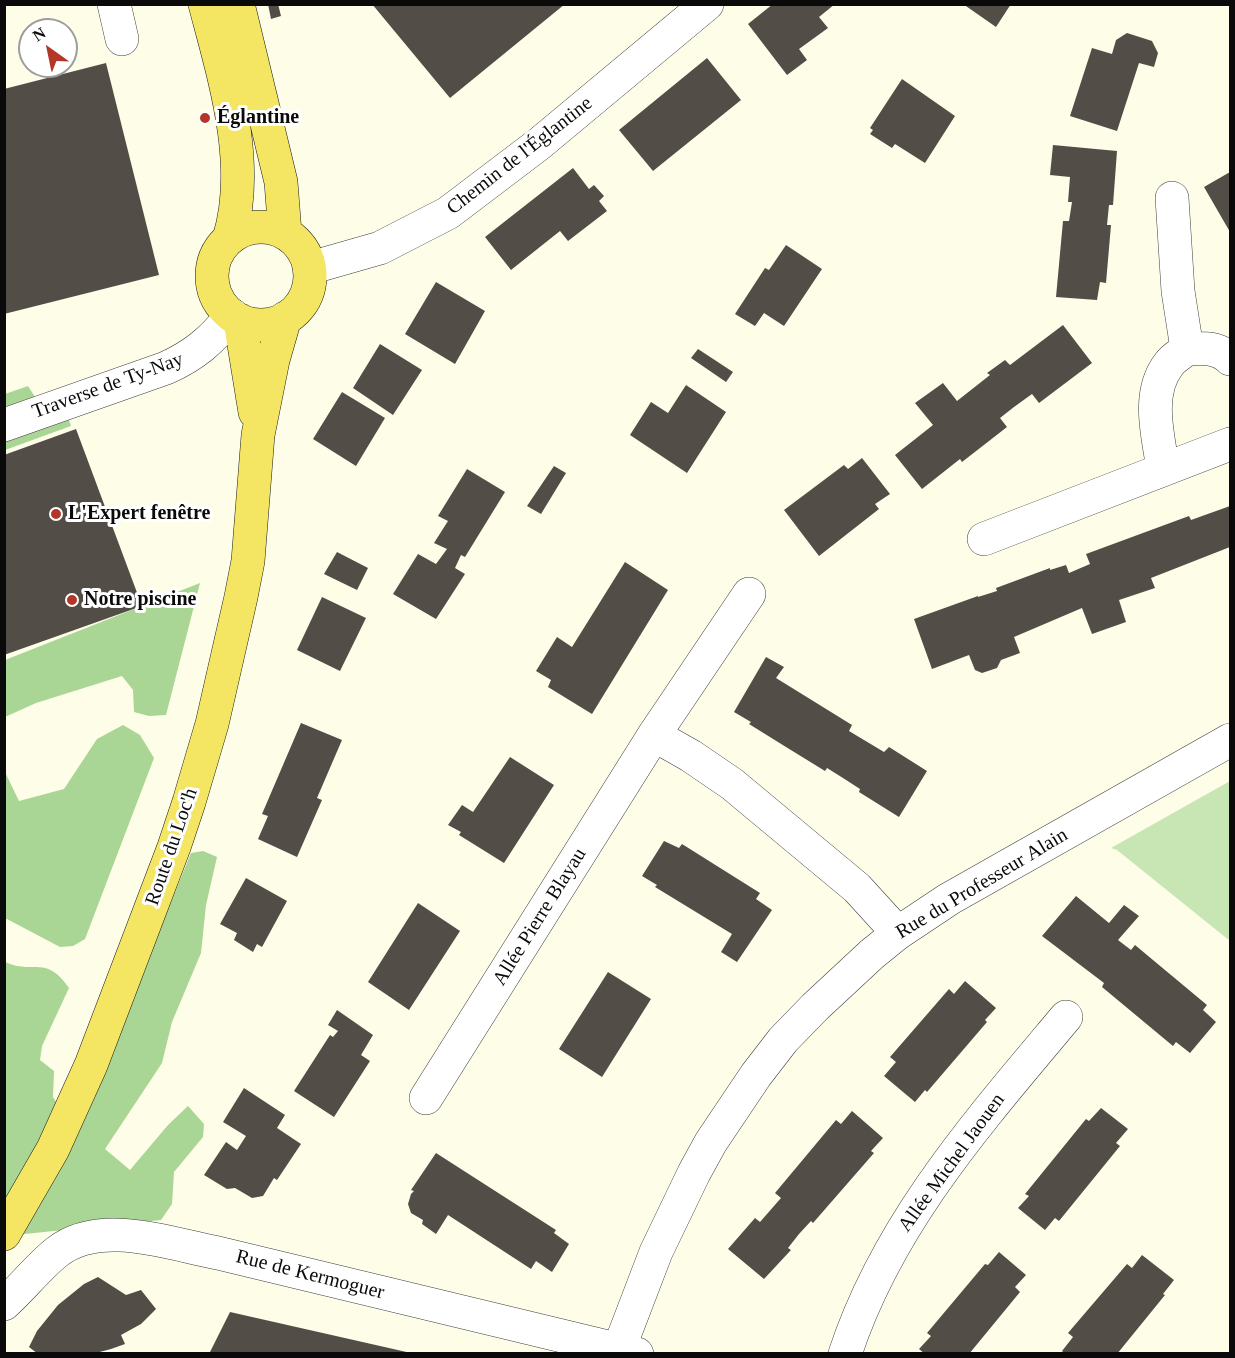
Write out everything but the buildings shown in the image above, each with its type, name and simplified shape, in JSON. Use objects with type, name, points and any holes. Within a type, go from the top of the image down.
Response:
[{"type":"main road","points":[[205,4],[233,122],[236,205],[229,239]]},
{"type":"main road","points":[[238,4],[281,182],[285,233]]},
{"type":"main road","points":[[257,227],[271,228],[285,233],[303,250],[310,268],[308,291],[302,302],[294,312],[270,324],[256,325],[236,318],[218,299],[212,281],[216,257],[229,239],[244,230],[257,227]]},
{"type":"main road","name":"Route du Loc'h","points":[[236,318],[258,435]]},
{"type":"main road","name":"Route du Loc'h","points":[[4,1234],[53,1149],[91,1065],[174,848],[189,802],[215,714],[241,597],[248,561],[258,435],[273,360],[285,318]]},
{"type":"street","points":[[114,4],[122,39]]},
{"type":"street","name":"Chemin de l'Églantine","points":[[310,268],[380,248],[448,213],[539,144],[707,4]]},
{"type":"street","points":[[1172,198],[1178,291],[1187,349]]},
{"type":"street","name":"Traverse de Ty-Nay","points":[[4,425],[166,368],[188,358],[236,318]]},
{"type":"street","points":[[1163,468],[1156,420],[1160,380],[1169,362],[1187,349],[1206,348],[1224,352],[1230,359]]},
{"type":"street","points":[[984,539],[1230,444]]},
{"type":"street","name":"Allée Pierre Blayau","points":[[426,1098],[654,735],[749,594]]},
{"type":"street","points":[[654,735],[711,769],[746,796],[857,888],[898,933]]},
{"type":"street","name":"Rue du Professeur Alain","points":[[624,1352],[639,1295],[699,1163],[734,1106],[783,1040],[849,975],[898,933],[983,879],[1230,740]]},
{"type":"street","name":"Allée Michel Jaouen","points":[[845,1353],[861,1307],[913,1212],[960,1145],[1066,1017]]},
{"type":"street","name":"Rue de Kermoguer","points":[[4,1304],[59,1251],[75,1241],[112,1234],[219,1253],[624,1352]]},
{"type":"green space","points":[[28,386],[35,397],[68,417],[71,426],[5,450],[5,394]]},
{"type":"green space","points":[[200,583],[166,715],[149,716],[134,712],[133,690],[122,676],[36,703],[5,717],[5,660]]},
{"type":"green space","points":[[123,725],[140,735],[154,758],[85,939],[73,946],[60,947],[5,918],[5,772],[19,801],[64,789],[97,739]]},
{"type":"green space","points":[[1230,781],[1230,941],[1117,850],[1111,848]]},
{"type":"green space","points":[[203,851],[217,857],[206,905],[201,953],[172,1022],[162,1063],[105,1149],[130,1170],[168,1125],[188,1106],[204,1124],[203,1137],[174,1172],[172,1204],[161,1220],[5,1236],[5,962],[24,967],[46,968],[53,971],[69,988],[42,1046],[40,1060],[54,1071],[53,1097],[61,1110],[160,929],[191,853]]},
{"type":"place","name":"Églantine","points":[[205,118]]},
{"type":"place","name":"L'Expert fenêtre","points":[[56,514]]},
{"type":"place","name":"Notre piscine","points":[[72,600]]}]
